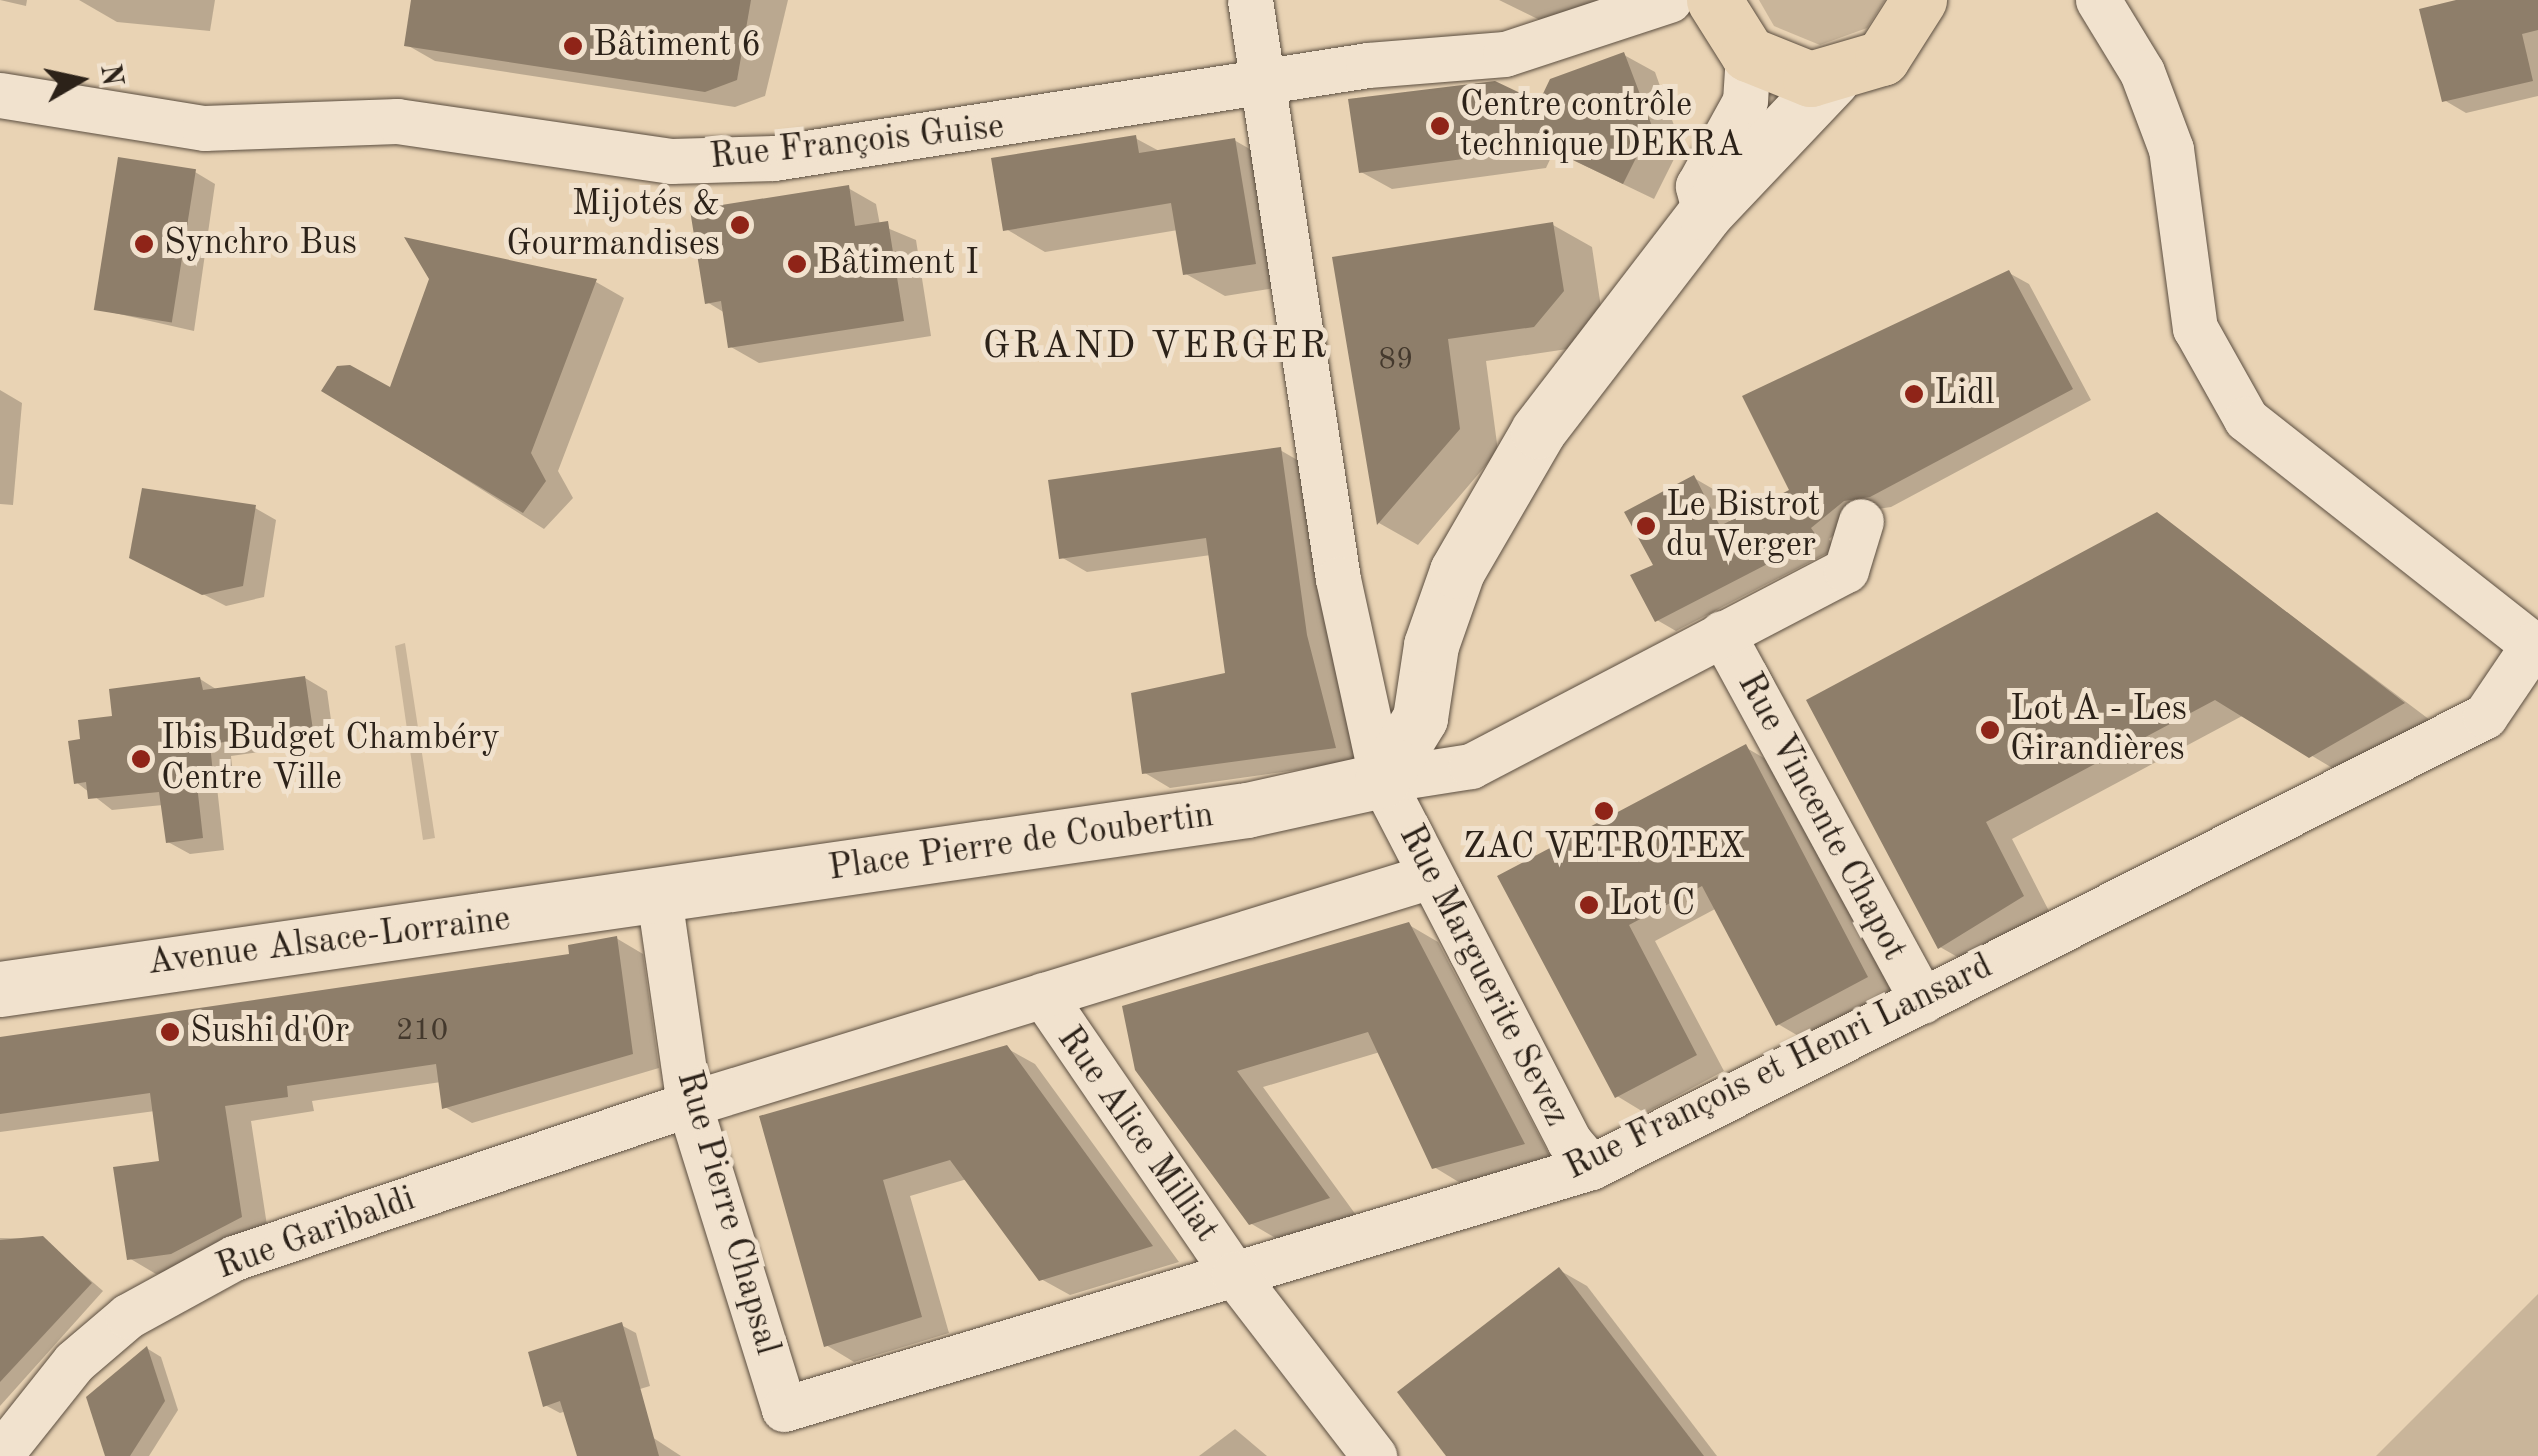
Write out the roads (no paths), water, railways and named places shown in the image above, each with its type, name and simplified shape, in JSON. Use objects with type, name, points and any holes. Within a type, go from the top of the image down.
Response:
[{"type":"main road","points":[[1728,24],[1788,76],[1832,78],[1882,58],[1924,5]]},
{"type":"main road","points":[[1382,780],[1407,752],[1430,645],[1496,498],[1705,213],[1832,78]]},
{"type":"main road","name":"Place Pierre de Coubertin","points":[[659,897],[1332,796],[1382,780]]},
{"type":"main road","name":"Avenue Alsace-Lorraine","points":[[0,988],[659,897]]},
{"type":"street","name":"Rue Marguerite Sevez","points":[[1250,0],[1338,580],[1382,780],[1569,1142],[1592,1167]]},
{"type":"street","points":[[2098,0],[2142,72],[2171,149],[2195,328],[2246,419],[2535,647]]},
{"type":"street","name":"Rue François Guise","points":[[0,95],[204,128],[396,122],[671,161],[794,156],[1548,46],[1659,7],[1728,24]]},
{"type":"street","points":[[1705,213],[1698,186],[1744,101],[1728,24]]},
{"type":"street","points":[[1382,780],[1471,766],[1846,570],[1861,521]]},
{"type":"street","name":"Rue Vincente Chapot","points":[[1722,634],[1923,1000]]},
{"type":"street","name":"Rue François et Henri Lansard","points":[[784,1409],[1592,1167],[2485,716],[2535,647]]},
{"type":"street","name":"Rue Garibaldi","points":[[1,1455],[74,1362],[128,1316],[234,1258],[690,1104],[1431,876]]},
{"type":"street","name":"Rue Pierre Chapsal","points":[[659,897],[690,1104],[784,1409]]},
{"type":"street","name":"Rue Alice Milliat","points":[[1043,995],[1234,1274],[1374,1456]]},
{"type":"place","name":"Bâtiment 6","points":[[573,46]]},
{"type":"place","name":"Centre contrôle technique DEKRA","points":[[1440,126]]},
{"type":"place","name":"Mijotés & Gourmandises","points":[[740,225]]},
{"type":"place","name":"Synchro Bus","points":[[144,244]]},
{"type":"place","name":"Bâtiment I","points":[[797,264]]},
{"type":"place","name":"Lidl","points":[[1914,394]]},
{"type":"place","name":"Le Bistrot du Verger","points":[[1646,526]]},
{"type":"place","name":"Lot A - Les Girandières","points":[[1990,730]]},
{"type":"place","name":"Ibis Budget Chambéry Centre Ville","points":[[141,759]]},
{"type":"place","name":"ZAC VETROTEX","points":[[1604,811]]},
{"type":"place","name":"Lot C","points":[[1589,905]]},
{"type":"place","name":"Sushi d'Or","points":[[170,1032]]},
{"type":"district","name":"GRAND VERGER","points":[[1156,348]]}]
